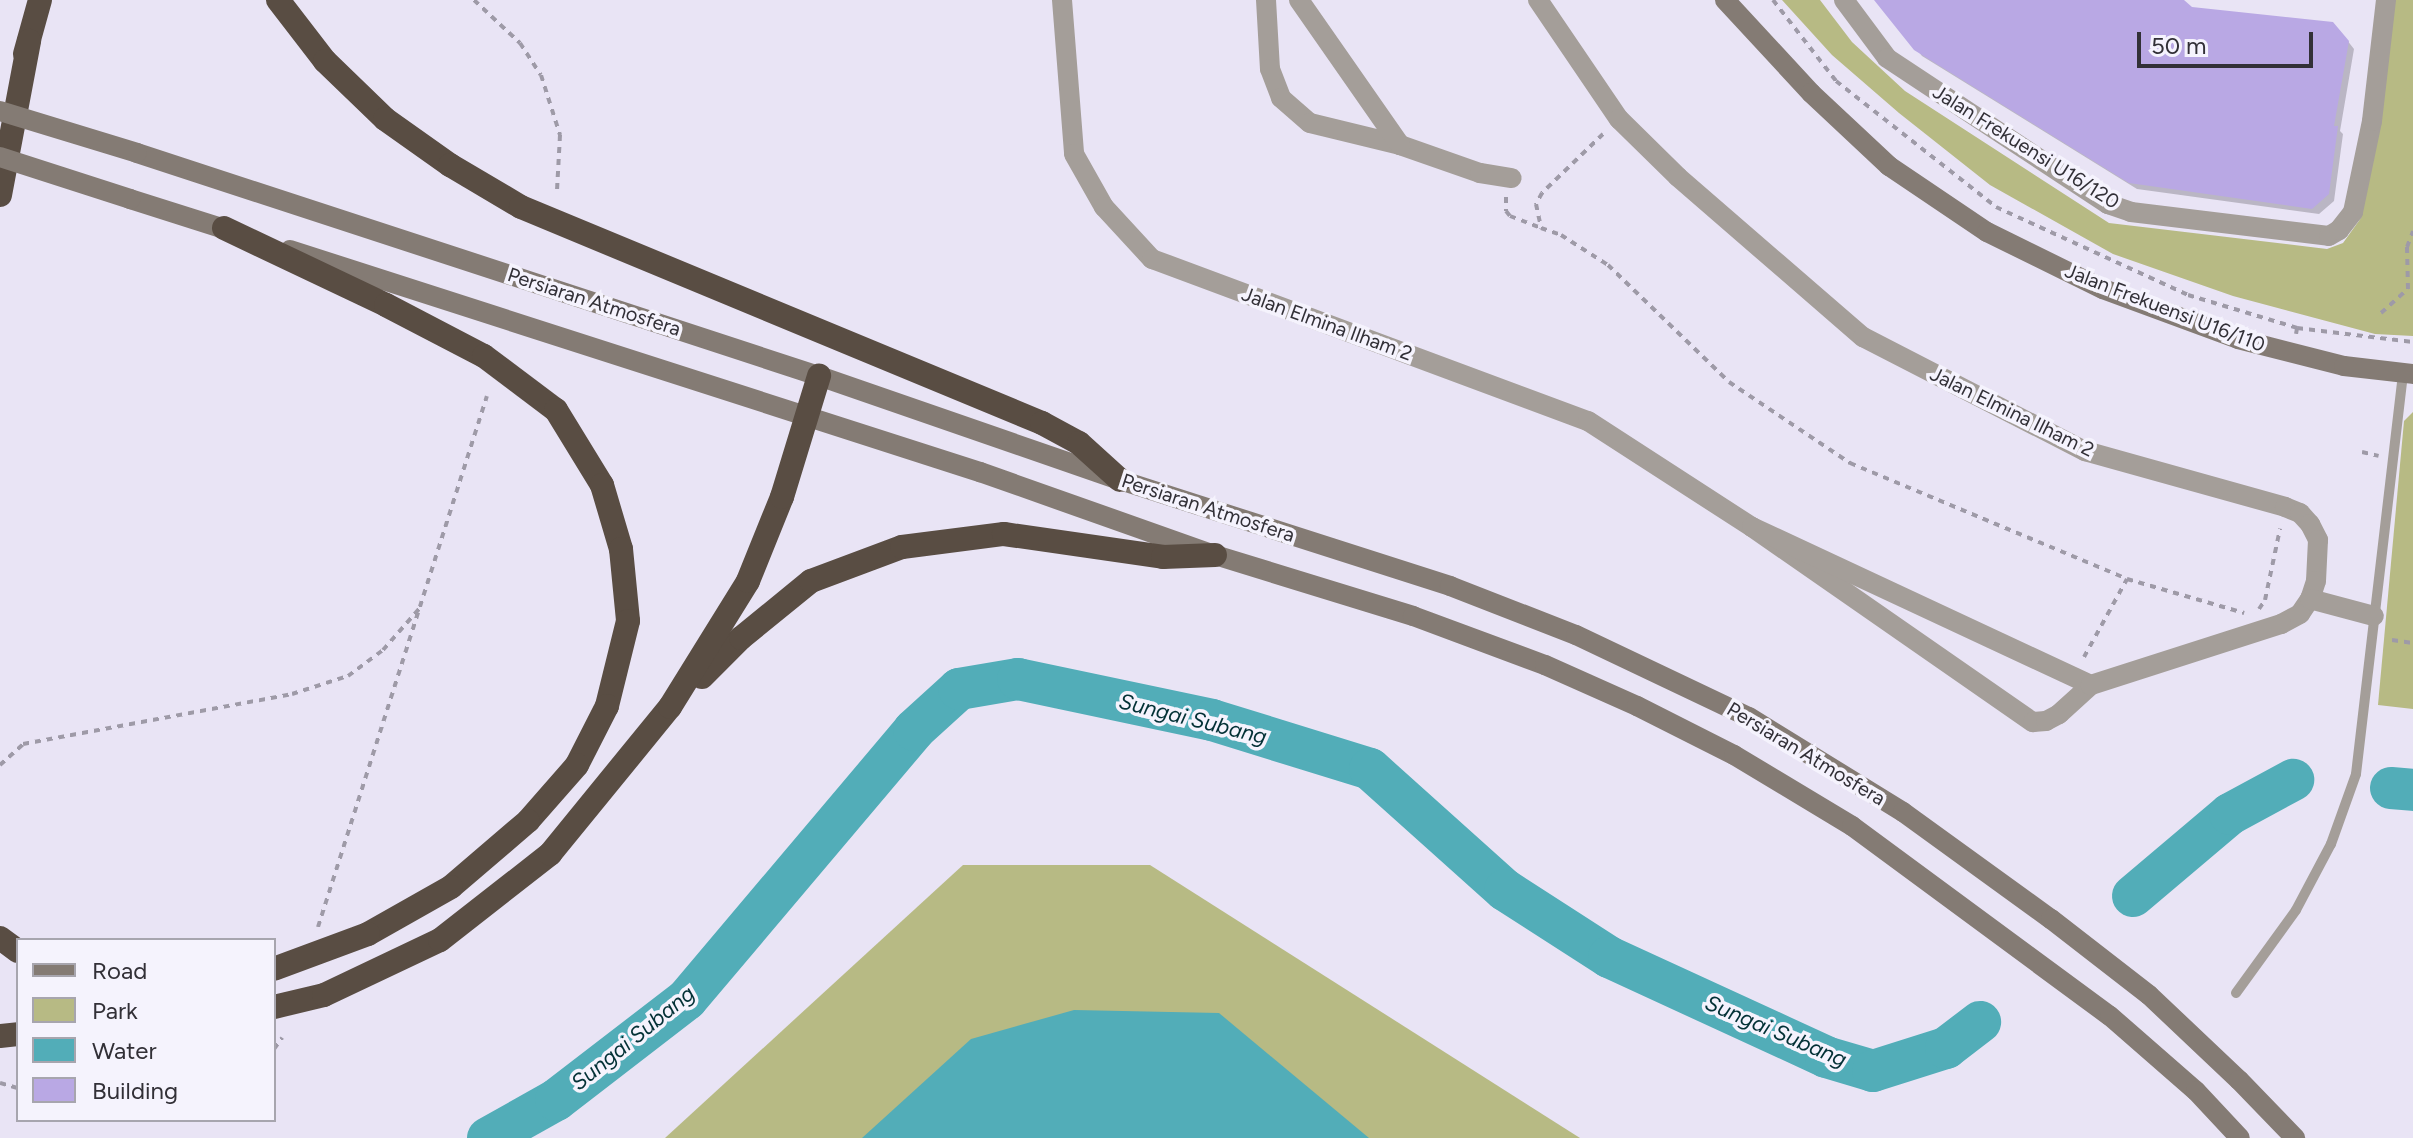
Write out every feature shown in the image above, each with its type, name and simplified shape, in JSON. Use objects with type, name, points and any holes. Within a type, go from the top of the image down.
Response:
[{"type":"highway","points":[[0,132],[40,0]]},
{"type":"highway","points":[[278,0],[325,61],[385,119],[450,165],[521,207],[1042,423],[1079,443],[1120,480]]},
{"type":"highway","points":[[0,195],[29,41]]},
{"type":"highway","points":[[224,228],[484,356],[556,410],[602,485],[621,549],[628,621],[607,706],[577,765],[528,821],[451,887],[368,934],[276,968]]},
{"type":"highway","points":[[670,707],[748,581],[782,497],[809,417],[819,376]]},
{"type":"highway","points":[[276,1007],[324,995],[440,940],[550,854],[670,707],[741,638],[811,581],[902,547],[1004,534],[1163,557],[1215,555]]},
{"type":"main road","name":"Jalan Frekuensi U16/110","points":[[1725,0],[1750,32],[1889,166],[1987,232],[2103,289],[2238,339],[2292,354],[2408,374]]},
{"type":"main road","name":"Persiaran Atmosfera","points":[[0,111],[819,376],[1120,480],[1450,586],[1576,635],[1749,717],[1903,812],[2051,919],[2149,995],[2295,1138]]},
{"type":"main road","name":"Persiaran Atmosfera","points":[[0,157],[980,472],[1215,555],[1413,616],[1545,665],[1734,755],[1852,826],[2110,1016],[2196,1091],[2240,1138]]},
{"type":"street","name":"Jalan Elmina Ilham 2","points":[[1062,0],[1074,154],[1104,207],[1152,259],[1588,421],[1752,527],[2033,722],[2046,721],[2059,714],[2082,682],[2281,624],[2300,614],[2310,599],[2316,581],[2318,540],[2300,513],[2085,451],[1863,337],[1678,177],[1619,119],[1538,0]]},
{"type":"street","points":[[1266,0],[1270,69],[1281,98],[1310,123],[1400,145],[1480,173],[1512,178]]},
{"type":"street","points":[[1299,0],[1400,145]]},
{"type":"street","name":"Jalan Frekuensi U16/120","points":[[1844,0],[1887,58],[2108,204],[2131,212],[2329,236],[2339,230],[2353,212],[2372,121],[2386,0]]},
{"type":"street","name":"Jalan Elmina Ilham 2","points":[[1752,527],[2082,682]]},
{"type":"street","points":[[2310,599],[2374,616]]},
{"type":"lane","points":[[2236,993],[2296,910],[2331,844],[2356,774],[2374,616],[2408,374]]},
{"type":"path","points":[[474,0],[520,43],[541,75],[560,135],[557,190]]},
{"type":"path","points":[[1773,0],[1836,81],[1996,207],[2188,295],[2297,328],[2413,342]]},
{"type":"path","points":[[1541,228],[1536,204],[1542,193],[1619,119]]},
{"type":"path","points":[[1512,178],[1506,211],[1517,220],[1561,235],[1608,265],[1729,382],[1850,463],[2127,579],[2253,613],[2265,600],[2285,507]]},
{"type":"path","points":[[2381,313],[2408,289],[2407,247],[2413,231]]},
{"type":"path","points":[[2292,354],[2297,328]]},
{"type":"path","points":[[317,929],[487,396]]},
{"type":"path","points":[[2082,682],[2127,579]]},
{"type":"path","points":[[0,765],[23,744],[292,694],[348,676],[383,650],[420,607]]},
{"type":"path","points":[[2392,640],[2413,643]]},
{"type":"path","points":[[276,1046],[282,1038]]},
{"type":"green space","points":[[1782,0],[1820,0],[1852,42],[1905,91],[2109,223],[2327,249],[2343,243],[2361,218],[2382,101],[2393,0],[2413,0],[2413,336],[2375,334],[2233,296],[2113,254],[1990,185],[1832,55]]},
{"type":"green space","points":[[2413,412],[2413,709],[2378,705],[2404,421]]},
{"type":"green space","points":[[963,865],[1150,865],[1580,1138],[665,1138]]},
{"type":"water","points":[[1074,1010],[1219,1013],[1369,1138],[862,1138],[971,1039]]},
{"type":"building","points":[[1874,0],[2184,0],[2192,7],[2333,22],[2349,41],[2334,126],[2338,126],[2329,194],[2312,209],[2129,183],[1914,50]]},
{"type":"waterway","name":"Sungai Subang","points":[[488,1138],[556,1100],[687,999],[914,730],[959,689],[1018,679],[1212,720],[1370,769],[1505,890],[1609,957],[1826,1057],[1873,1071],[1946,1048],[1980,1022]]},
{"type":"waterway","name":"Sungai Subang","points":[[2133,896],[2230,814],[2293,780]]},
{"type":"waterway","name":"Sungai Subang","points":[[2391,788],[2413,790]]}]
